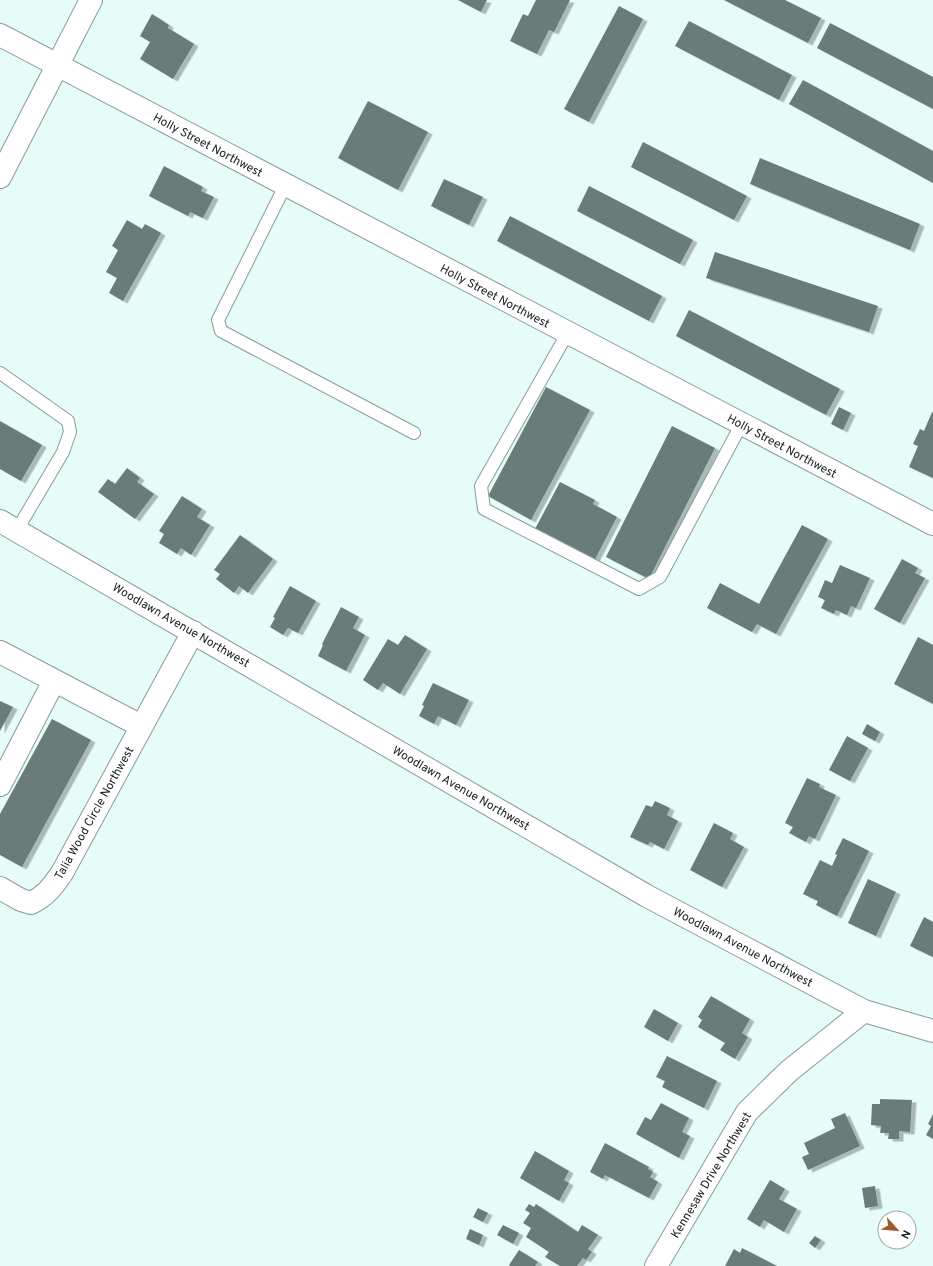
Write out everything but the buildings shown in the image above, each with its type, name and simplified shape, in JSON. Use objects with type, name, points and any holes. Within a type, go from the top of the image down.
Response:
[{"type":"street","points":[[0,177],[91,0]]},
{"type":"street","name":"Holly Street Northwest","points":[[0,36],[567,334],[933,524]]},
{"type":"street","name":"Woodlawn Avenue Northwest","points":[[8,526],[647,896],[864,1010],[933,1030]]},
{"type":"street","name":"Talia Wood Circle Northwest","points":[[0,888],[21,900],[31,903],[42,898],[50,891],[62,873],[193,632]]},
{"type":"street","points":[[0,652],[141,726]]},
{"type":"street","points":[[0,785],[54,681]]},
{"type":"street","name":"Kennesaw Drive Northwest","points":[[656,1266],[747,1112],[788,1071],[864,1010]]},
{"type":"lane","points":[[285,186],[218,320],[221,332],[414,433]]},
{"type":"lane","points":[[567,334],[481,486],[484,509],[639,589],[660,577],[741,425]]},
{"type":"lane","points":[[0,373],[68,421],[70,432],[63,452],[8,526]]}]
